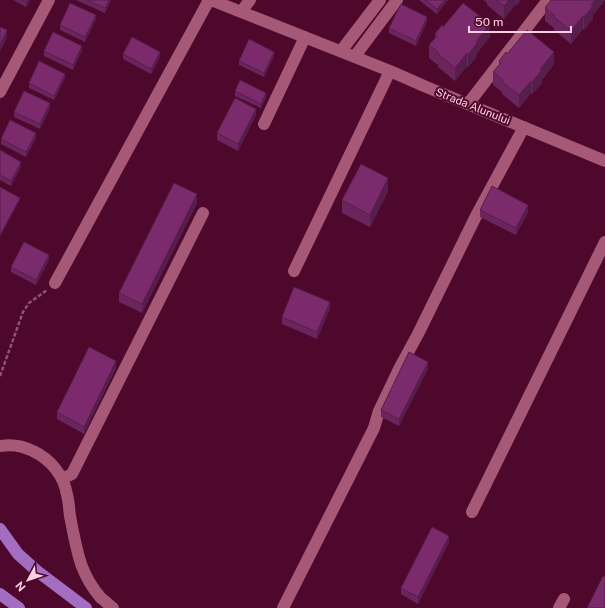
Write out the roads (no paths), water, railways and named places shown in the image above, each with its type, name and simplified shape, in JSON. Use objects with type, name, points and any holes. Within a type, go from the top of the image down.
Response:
[{"type":"main road","points":[[0,529],[18,554],[86,608]]},
{"type":"main road","points":[[0,594],[19,608]]},
{"type":"street","points":[[0,92],[49,0]]},
{"type":"street","points":[[55,284],[210,0]]},
{"type":"street","name":"Strada Alunului","points":[[210,0],[390,70],[605,161]]},
{"type":"street","points":[[241,12],[250,0]]},
{"type":"street","points":[[341,51],[380,0]]},
{"type":"street","points":[[355,56],[397,0]]},
{"type":"street","points":[[468,104],[548,0]]},
{"type":"street","points":[[264,124],[304,37]]},
{"type":"street","points":[[294,271],[390,70]]},
{"type":"street","points":[[283,608],[374,428],[379,411],[400,366],[418,334],[478,214],[524,127]]},
{"type":"street","points":[[62,479],[72,474],[203,213]]},
{"type":"street","points":[[472,512],[605,242]]},
{"type":"street","points":[[0,446],[15,445],[28,448],[48,461],[58,471],[67,494],[74,538],[82,565],[90,582],[101,598],[112,608]]}]
